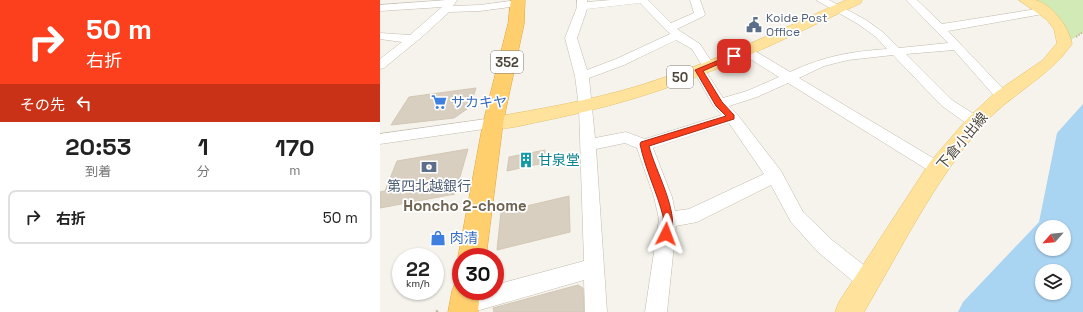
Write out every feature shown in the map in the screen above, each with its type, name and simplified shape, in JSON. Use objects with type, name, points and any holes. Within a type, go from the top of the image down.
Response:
[{"type":"highway","name":"352","points":[[473,248],[493,123],[516,24],[518,2]]},
{"type":"main road","name":"50","points":[[493,123],[586,106],[667,82],[746,51],[856,0]]},
{"type":"main road","name":"下倉小出線","points":[[849,312],[937,168],[975,122],[1002,96],[1049,63],[1058,50],[1065,44],[1062,29],[1057,22],[1025,0]]},
{"type":"street","points":[[596,312],[586,106],[582,76],[571,38],[582,3],[642,0],[673,32],[696,47],[719,104],[732,117],[775,176],[797,217],[825,246],[868,281]]},
{"type":"street","points":[[582,76],[620,62],[673,32],[700,14],[695,0]]},
{"type":"street","points":[[821,0],[862,22],[896,51],[947,103],[975,122]]},
{"type":"street","points":[[911,0],[957,46],[1002,96]]},
{"type":"street","points":[[380,8],[449,4],[480,8],[518,2]]},
{"type":"street","points":[[380,65],[413,38],[449,4]]},
{"type":"street","points":[[939,28],[960,26],[1043,11]]},
{"type":"street","points":[[380,36],[413,38]]},
{"type":"street","points":[[719,104],[752,94],[820,63],[848,56],[957,46]]},
{"type":"street","points":[[746,51],[937,168]]},
{"type":"street","points":[[588,145],[626,137],[644,144],[732,117]]},
{"type":"street","points":[[380,139],[493,123]]},
{"type":"street","points":[[644,144],[648,163],[663,197],[668,219],[656,312]]},
{"type":"street","points":[[668,219],[691,217],[775,176]]},
{"type":"street","points":[[453,306],[594,268]]},
{"type":"green space","points":[[1025,0],[1083,0],[1083,32],[1065,44],[1064,35]]},
{"type":"water","points":[[1083,104],[1083,312],[958,312],[963,302],[1035,226],[1035,256],[1071,256],[1071,220],[1039,220],[1057,133]]},
{"type":"building","name":"サカキヤ","points":[[476,88],[470,107],[454,118],[391,125],[409,97]]},
{"type":"building","points":[[468,149],[455,194],[380,208],[380,192],[385,191],[397,161]]},
{"type":"building","name":"甘泉堂","points":[[545,150],[544,163],[507,171],[509,157]]},
{"type":"building","points":[[569,196],[570,232],[504,248],[497,248],[501,212]]},
{"type":"building","points":[[578,285],[583,288],[584,312],[494,312],[493,308]]},
{"type":"place","name":"Koide Post Office","points":[[754,25]]},
{"type":"place","name":"サカキヤ","points":[[439,102]]},
{"type":"place","name":"甘泉堂","points":[[526,160]]},
{"type":"place","name":"第四北越銀行","points":[[429,167]]},
{"type":"place","name":"肉清","points":[[438,238]]},
{"type":"district","name":"Honcho 2-chome","points":[[465,205]]},
{"type":"route","points":[[666,234],[668,219],[663,197],[648,163],[644,144],[732,117],[719,104],[699,70],[734,56]]}]
